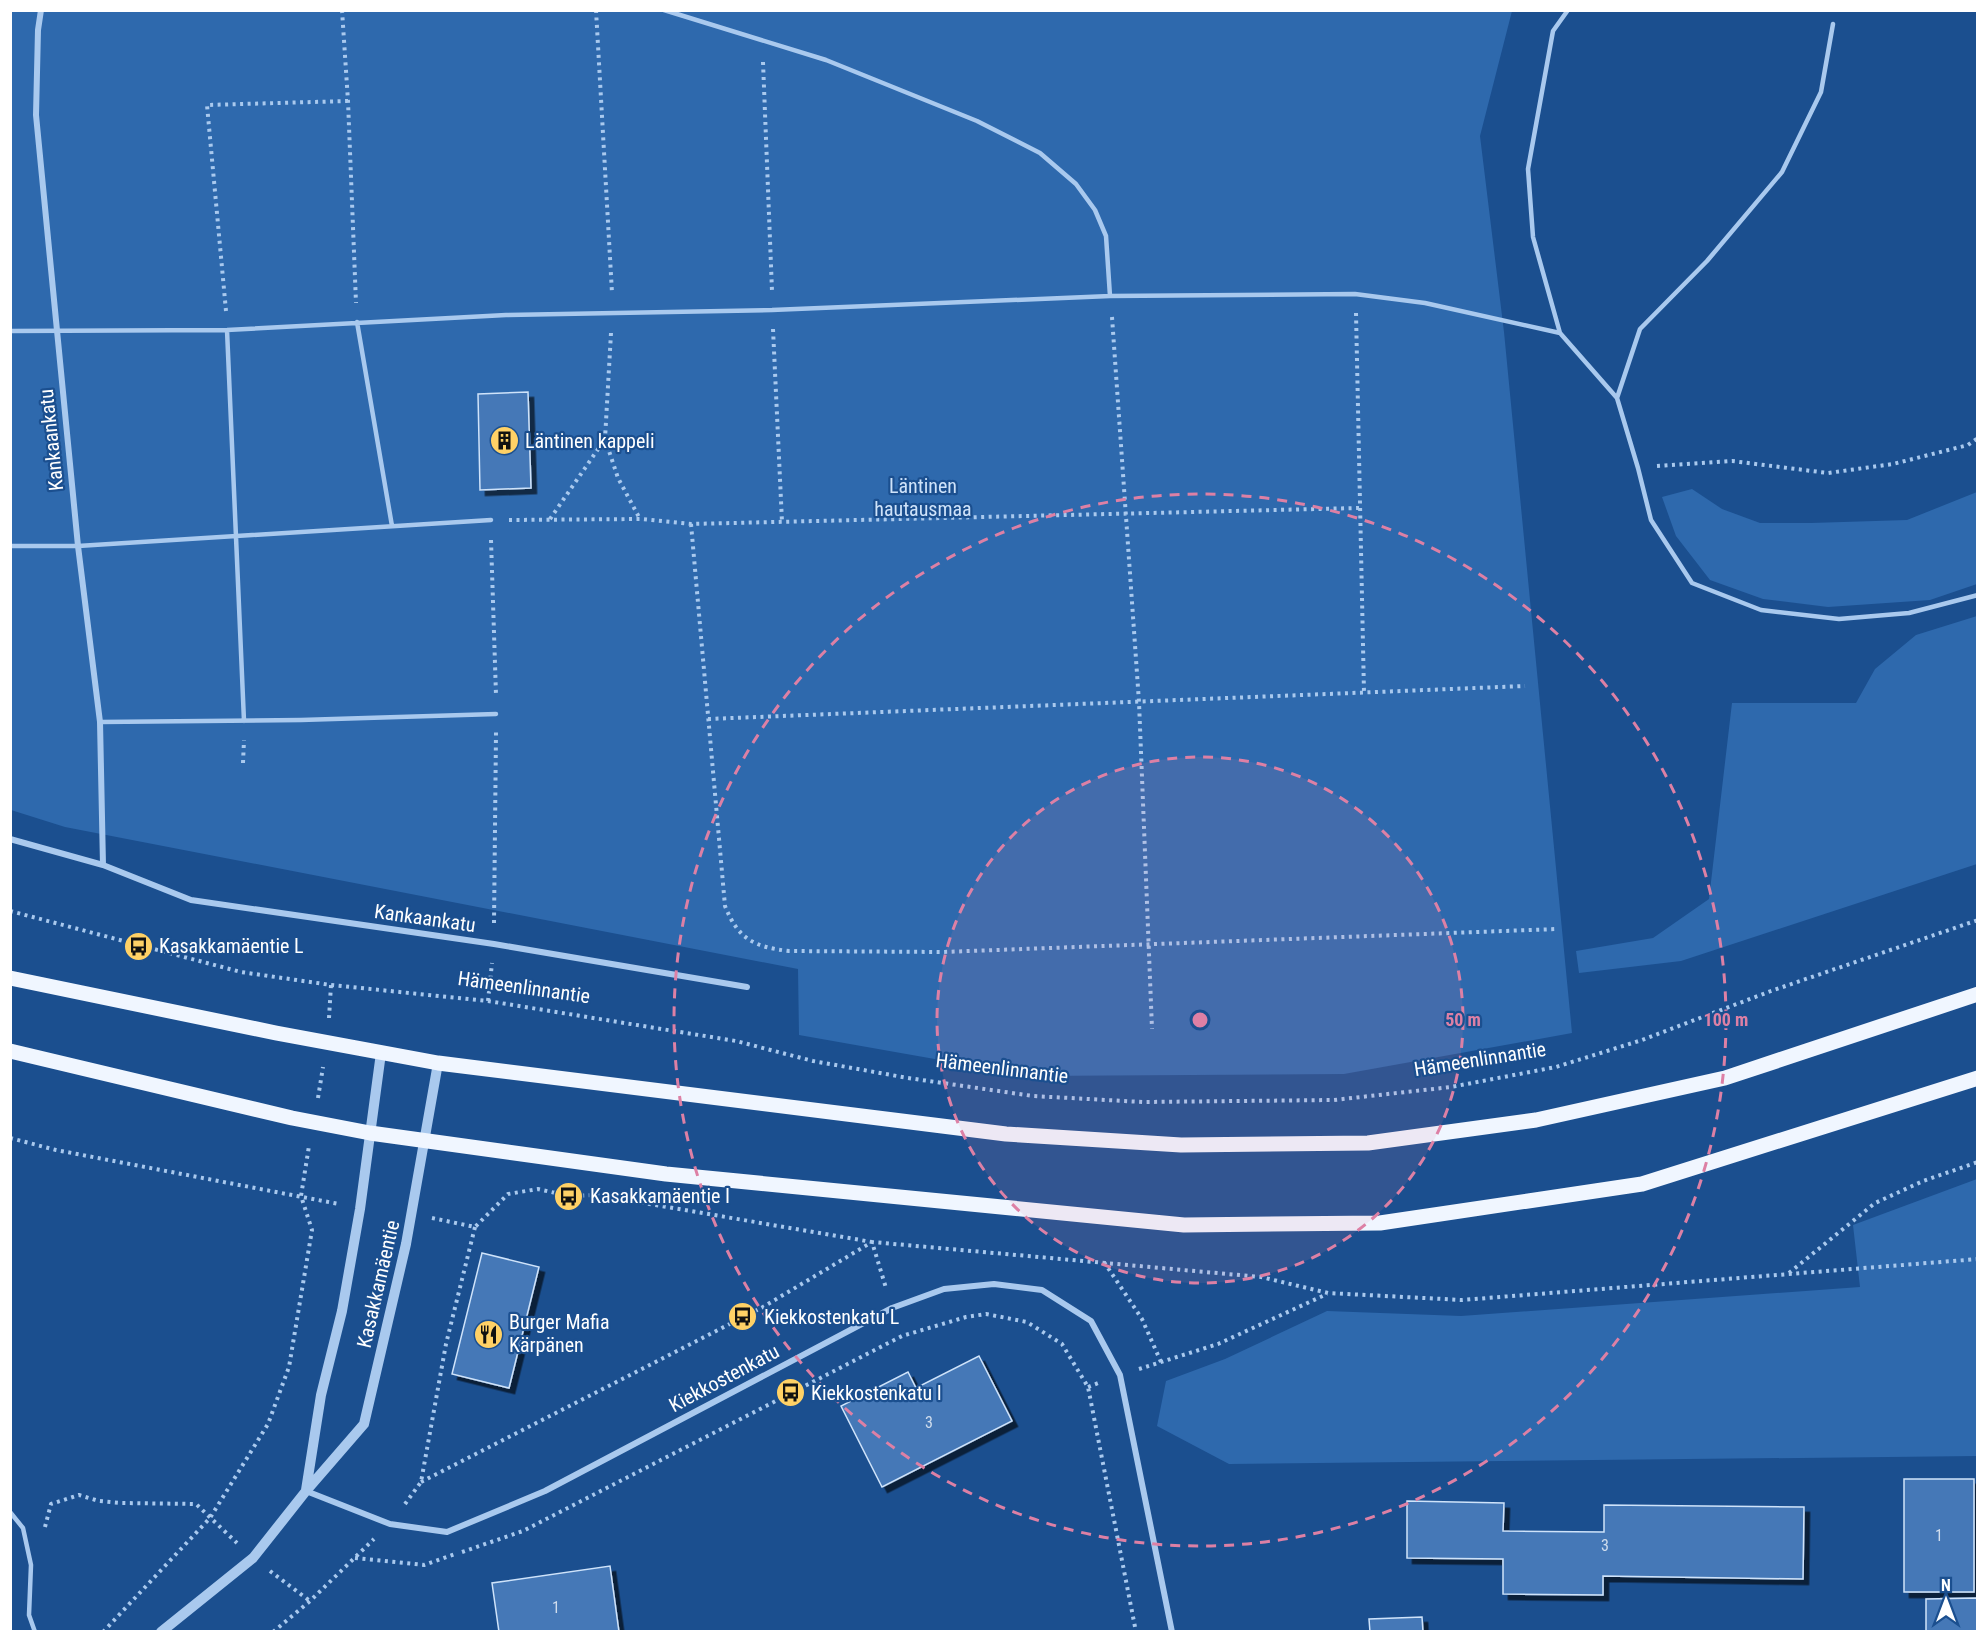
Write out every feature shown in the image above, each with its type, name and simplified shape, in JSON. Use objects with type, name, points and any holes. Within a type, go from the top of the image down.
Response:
[{"type":"main road","points":[[10,978],[276,1033],[438,1063],[1006,1134],[1181,1145],[1368,1143],[1536,1120],[1725,1078],[1977,994]]},
{"type":"main road","points":[[10,1051],[314,1122],[423,1140],[666,1174],[1184,1225],[1380,1223],[1642,1184],[1977,1078]]},
{"type":"street","name":"Kankaankatu","points":[[41,10],[38,30],[36,115],[78,546],[100,722],[103,865]]},
{"type":"street","name":"Kankaankatu","points":[[10,839],[103,865],[191,900],[494,944],[747,987]]},
{"type":"street","name":"Kasakkamäentie","points":[[306,1491],[321,1395],[342,1311],[360,1209],[381,1053]]},
{"type":"street","name":"Kasakkamäentie","points":[[161,1632],[253,1558],[306,1491],[364,1424],[412,1214],[438,1063]]},
{"type":"street","name":"Kiekkostenkatu","points":[[306,1491],[390,1524],[447,1532],[545,1491],[892,1308],[944,1288],[994,1284],[1042,1290],[1091,1321],[1120,1375],[1172,1632]]},
{"type":"lane","points":[[664,10],[826,60],[977,120],[1040,153],[1076,184],[1095,210],[1106,236],[1110,296]]},
{"type":"lane","points":[[1568,10],[1552,31],[1528,169],[1533,237],[1560,333],[1617,398],[1651,520],[1692,583],[1761,609],[1839,620],[1909,613],[1977,595]]},
{"type":"lane","points":[[1617,398],[1640,329],[1707,261],[1782,172],[1821,92],[1833,24]]},
{"type":"lane","points":[[10,331],[228,330],[357,322],[613,312],[772,310],[1110,296],[1355,294],[1425,303],[1560,333]]},
{"type":"lane","points":[[357,322],[392,526]]},
{"type":"lane","points":[[228,330],[244,721]]},
{"type":"lane","points":[[10,539],[11,546],[78,546],[491,520]]},
{"type":"lane","points":[[100,722],[244,721],[496,714]]},
{"type":"lane","points":[[10,1512],[23,1528],[31,1565],[29,1615],[35,1632]]},
{"type":"path","points":[[342,10],[357,322]]},
{"type":"path","points":[[596,10],[613,312],[605,439],[618,478],[641,519]]},
{"type":"path","points":[[762,40],[782,522]]},
{"type":"path","points":[[228,330],[207,105],[348,100]]},
{"type":"path","points":[[1355,294],[1364,693]]},
{"type":"path","points":[[1110,296],[1139,702],[1152,1029]]},
{"type":"path","points":[[1638,468],[1732,461],[1828,474],[1893,464],[1968,445],[1977,438]]},
{"type":"path","points":[[550,520],[605,439]]},
{"type":"path","points":[[488,1001],[494,944],[496,714],[491,520],[641,519],[691,524],[1359,508]]},
{"type":"path","points":[[691,524],[725,906],[734,926],[749,941],[773,950],[808,952],[943,952],[1557,929]]},
{"type":"path","points":[[708,719],[1525,686]]},
{"type":"path","name":"Hämeenlinnantie","points":[[10,911],[242,972],[332,985],[488,1001],[736,1041],[813,1061],[908,1078],[1034,1096],[1143,1102],[1334,1100],[1450,1087],[1556,1067],[1642,1041],[1770,991],[1977,920]]},
{"type":"path","points":[[102,1632],[210,1518],[268,1424],[289,1366],[312,1230],[301,1196],[327,1042],[332,985]]},
{"type":"path","points":[[10,1138],[56,1150],[360,1209]]},
{"type":"path","points":[[1788,1274],[1875,1203],[1923,1181],[1977,1162]]},
{"type":"path","points":[[273,1632],[310,1601],[390,1524],[421,1482],[446,1344],[475,1227],[508,1194],[538,1189],[569,1196],[597,1195],[872,1242],[1261,1277],[1328,1293],[1462,1300],[1977,1258]]},
{"type":"path","points":[[412,1214],[475,1227]]},
{"type":"path","points":[[421,1482],[763,1307],[872,1242]]},
{"type":"path","points":[[1104,1262],[1142,1319],[1161,1362]]},
{"type":"path","points":[[1088,1387],[1218,1344],[1328,1293]]},
{"type":"path","points":[[355,1558],[424,1565],[523,1531],[902,1336],[966,1317],[986,1314],[1027,1322],[1062,1344],[1088,1387],[1136,1632]]},
{"type":"path","points":[[44,1536],[51,1504],[79,1496],[122,1503],[196,1504],[210,1518]]},
{"type":"green space","name":"Läntinen hautausmaa","points":[[11,11],[1512,11],[1480,136],[1504,332],[1572,1033],[1344,1074],[1030,1076],[799,1035],[798,969],[65,827],[11,810]]},
{"type":"green space","points":[[1692,489],[1722,509],[1760,523],[1907,520],[1977,492],[1977,584],[1930,600],[1828,607],[1763,599],[1710,580],[1676,536],[1662,497]]},
{"type":"green space","points":[[1977,616],[1977,864],[1681,961],[1579,973],[1576,951],[1653,938],[1709,899],[1732,703],[1856,703],[1875,669],[1916,635]]},
{"type":"green space","points":[[1977,1179],[1977,1456],[1229,1464],[1157,1426],[1166,1381],[1225,1359],[1327,1311],[1461,1316],[1860,1287],[1853,1225]]},
{"type":"building","name":"Läntinen kappeli","points":[[528,392],[531,488],[480,490],[478,394]]},
{"type":"building","points":[[482,1253],[539,1267],[509,1388],[452,1374]]},
{"type":"building","points":[[979,1356],[1012,1421],[882,1487],[841,1406],[908,1372],[916,1388]]},
{"type":"building","points":[[1904,1479],[1974,1479],[1974,1592],[1904,1592]]},
{"type":"building","points":[[1407,1501],[1504,1503],[1503,1531],[1604,1532],[1604,1505],[1804,1507],[1803,1579],[1603,1576],[1603,1595],[1503,1594],[1503,1559],[1407,1558]]},
{"type":"building","points":[[610,1566],[619,1632],[499,1632],[492,1583]]},
{"type":"building","points":[[1978,1598],[1978,1632],[1926,1632],[1926,1599]]},
{"type":"building","points":[[1422,1617],[1423,1632],[1370,1632],[1369,1619]]},
{"type":"place","name":"Läntinen kappeli","points":[[504,441]]},
{"type":"place","name":"Kasakkamäentie L","points":[[138,946]]},
{"type":"place","name":"Kasakkamäentie I","points":[[569,1196]]},
{"type":"place","name":"Kiekkostenkatu L","points":[[743,1317]]},
{"type":"place","name":"Burger Mafia Kärpänen","points":[[488,1334]]},
{"type":"place","name":"Kiekkostenkatu I","points":[[790,1393]]}]
